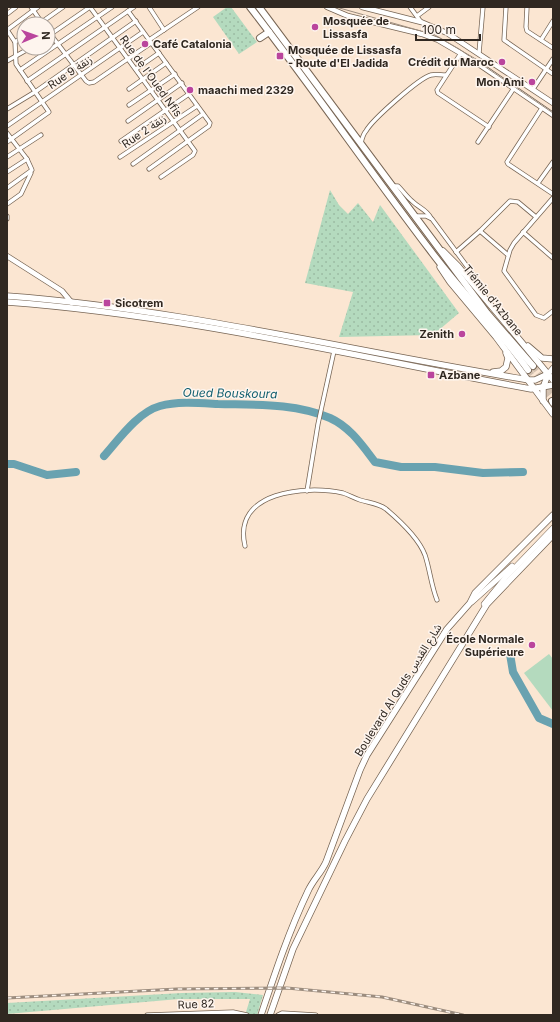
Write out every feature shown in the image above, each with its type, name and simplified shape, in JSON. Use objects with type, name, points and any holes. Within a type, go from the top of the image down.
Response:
[{"type":"highway","name":"Trémie d'Azbane","points":[[250,7],[431,251],[485,318],[534,367]]},
{"type":"highway","name":"Trémie d'Azbane","points":[[259,7],[438,245],[487,313],[534,367]]},
{"type":"highway","points":[[260,38],[269,32]]},
{"type":"main road","points":[[438,245],[458,266],[524,344],[542,358],[553,359]]},
{"type":"main road","points":[[431,251],[450,282],[533,383],[553,414]]},
{"type":"main road","points":[[7,296],[71,302],[170,315],[483,372],[549,386]]},
{"type":"main road","points":[[7,302],[75,308],[161,320],[334,351],[517,386],[542,399]]},
{"type":"main road","points":[[524,344],[534,367],[540,374],[533,383]]},
{"type":"main road","points":[[483,372],[497,372],[504,369],[508,363],[505,350]]},
{"type":"main road","points":[[534,367],[548,374],[553,380]]},
{"type":"main road","points":[[517,386],[533,383],[548,374],[553,368]]},
{"type":"main road","points":[[542,399],[549,386],[548,374]]},
{"type":"main road","name":"Boulevard Al Quds شارع القدس","points":[[261,1015],[285,944],[309,889],[326,862],[367,755],[448,629],[470,603],[475,593],[553,515]]},
{"type":"main road","points":[[468,633],[486,601],[516,564],[553,524]]},
{"type":"main road","points":[[470,603],[516,564],[553,528]]},
{"type":"main road","points":[[270,1015],[293,949],[344,841],[367,799],[487,604],[553,535]]},
{"type":"street","points":[[7,14],[16,7]]},
{"type":"street","points":[[7,61],[16,54],[15,42],[7,30],[32,9],[38,7]]},
{"type":"street","points":[[51,16],[63,7]]},
{"type":"street","points":[[56,29],[90,7]]},
{"type":"street","name":"Rue de l'Oued Nfis","points":[[90,7],[195,152],[193,155],[161,176]]},
{"type":"street","points":[[20,70],[112,7]]},
{"type":"street","points":[[27,81],[67,55],[134,7]]},
{"type":"street","points":[[149,7],[164,30]]},
{"type":"street","points":[[56,43],[67,55],[81,76],[92,84],[128,59],[164,30],[198,7]]},
{"type":"street","points":[[327,7],[348,16],[422,34],[438,40],[461,53],[553,115]]},
{"type":"street","points":[[362,7],[421,22],[447,33],[553,103]]},
{"type":"street","points":[[410,7],[421,22]]},
{"type":"street","points":[[417,16],[429,7]]},
{"type":"street","points":[[479,53],[483,7]]},
{"type":"street","points":[[506,7],[504,40],[553,74]]},
{"type":"street","points":[[527,7],[526,29],[553,48]]},
{"type":"street","points":[[128,11],[210,123],[209,126],[188,142],[149,169]]},
{"type":"street","points":[[7,109],[35,92],[136,21]]},
{"type":"street","points":[[541,40],[553,21]]},
{"type":"street","name":"Rue 9 زنقة","points":[[7,126],[143,32]]},
{"type":"street","points":[[136,69],[159,52]]},
{"type":"street","points":[[461,53],[437,87],[438,93],[489,127]]},
{"type":"street","points":[[7,142],[48,113],[43,101],[16,64],[16,56]]},
{"type":"street","points":[[533,89],[553,59]]},
{"type":"street","points":[[129,89],[166,63]]},
{"type":"street","points":[[129,105],[175,74]]},
{"type":"street","points":[[361,142],[365,131],[379,116],[410,89],[424,78],[432,75],[446,75]]},
{"type":"street","points":[[128,121],[158,102],[182,83]]},
{"type":"street","points":[[478,142],[514,88]]},
{"type":"street","points":[[121,141],[189,94]]},
{"type":"street","name":"Rue 2 زنقة","points":[[120,157],[197,106]]},
{"type":"street","points":[[542,108],[507,162],[553,194]]},
{"type":"street","points":[[133,164],[202,114]]},
{"type":"street","points":[[7,133],[20,149],[32,168],[32,172],[21,194],[7,204]]},
{"type":"street","points":[[7,157],[41,135]]},
{"type":"street","points":[[7,172],[27,159]]},
{"type":"street","points":[[538,183],[553,162]]},
{"type":"street","points":[[7,188],[32,172]]},
{"type":"street","points":[[393,186],[398,186],[412,202],[421,206],[432,219],[483,288],[481,295]]},
{"type":"street","points":[[553,198],[514,243],[508,256],[504,273],[536,315],[544,318],[553,311]]},
{"type":"street","points":[[456,252],[480,231],[511,200],[518,202],[536,217]]},
{"type":"street","points":[[416,216],[426,216],[432,219]]},
{"type":"street","points":[[480,231],[508,256]]},
{"type":"street","points":[[523,232],[552,255]]},
{"type":"street","points":[[7,256],[62,291],[75,308]]},
{"type":"street","points":[[307,491],[321,408],[334,351]]},
{"type":"street","points":[[246,546],[243,534],[246,519],[261,501],[273,496],[307,491],[344,494],[381,506],[410,532],[420,545],[425,555],[437,600]]},
{"type":"street","name":"Rue 82","points":[[147,1015],[233,1012],[246,1014]]},
{"type":"street","points":[[278,1015],[282,1013],[316,1015]]},
{"type":"green space","points":[[227,7],[231,7],[257,42],[239,54],[213,17]]},
{"type":"green space","points":[[330,190],[339,205],[348,214],[358,203],[373,222],[380,205],[459,313],[433,335],[339,337],[353,292],[305,283]]},
{"type":"green space","points":[[549,654],[553,659],[553,711],[524,673]]},
{"type":"green space","points":[[235,992],[263,995],[257,1015],[251,1015],[246,1012],[250,999],[179,999],[7,1014],[7,1003],[182,993]]},
{"type":"waterway","name":"Oued Bouskoura","points":[[104,456],[137,420],[152,409],[160,406],[174,403],[261,405],[289,407],[316,413],[330,418],[350,431],[375,462],[401,467],[435,467],[483,473],[523,472]]},
{"type":"waterway","name":"Oued Bouskoura","points":[[7,464],[14,464],[47,475],[76,472]]},
{"type":"waterway","name":"Oued Bouskoura","points":[[510,654],[513,672],[539,718],[553,724]]},
{"type":"tunnel","points":[[533,366],[553,393]]},
{"type":"tunnel","points":[[528,370],[552,401]]},
{"type":"tram line","points":[[336,7],[435,35],[459,49],[553,113]]},
{"type":"railway","points":[[7,998],[177,989],[287,988],[382,997],[463,1015]]},
{"type":"place","name":"Mosquée de Lissasfa","points":[[315,27]]},
{"type":"place","name":"Café Catalonia","points":[[145,44]]},
{"type":"place","name":"Mosquée de Lissasfa - Route d'El Jadida","points":[[280,56]]},
{"type":"place","name":"Crédit du Maroc","points":[[502,62]]},
{"type":"place","name":"Mon Ami","points":[[532,82]]},
{"type":"place","name":"maachi med 2329","points":[[190,90]]},
{"type":"place","name":"Sicotrem","points":[[107,303]]},
{"type":"place","name":"Zenith","points":[[462,334]]},
{"type":"place","name":"Azbane","points":[[431,375]]},
{"type":"place","name":"École Normale Supérieure","points":[[532,645]]}]
